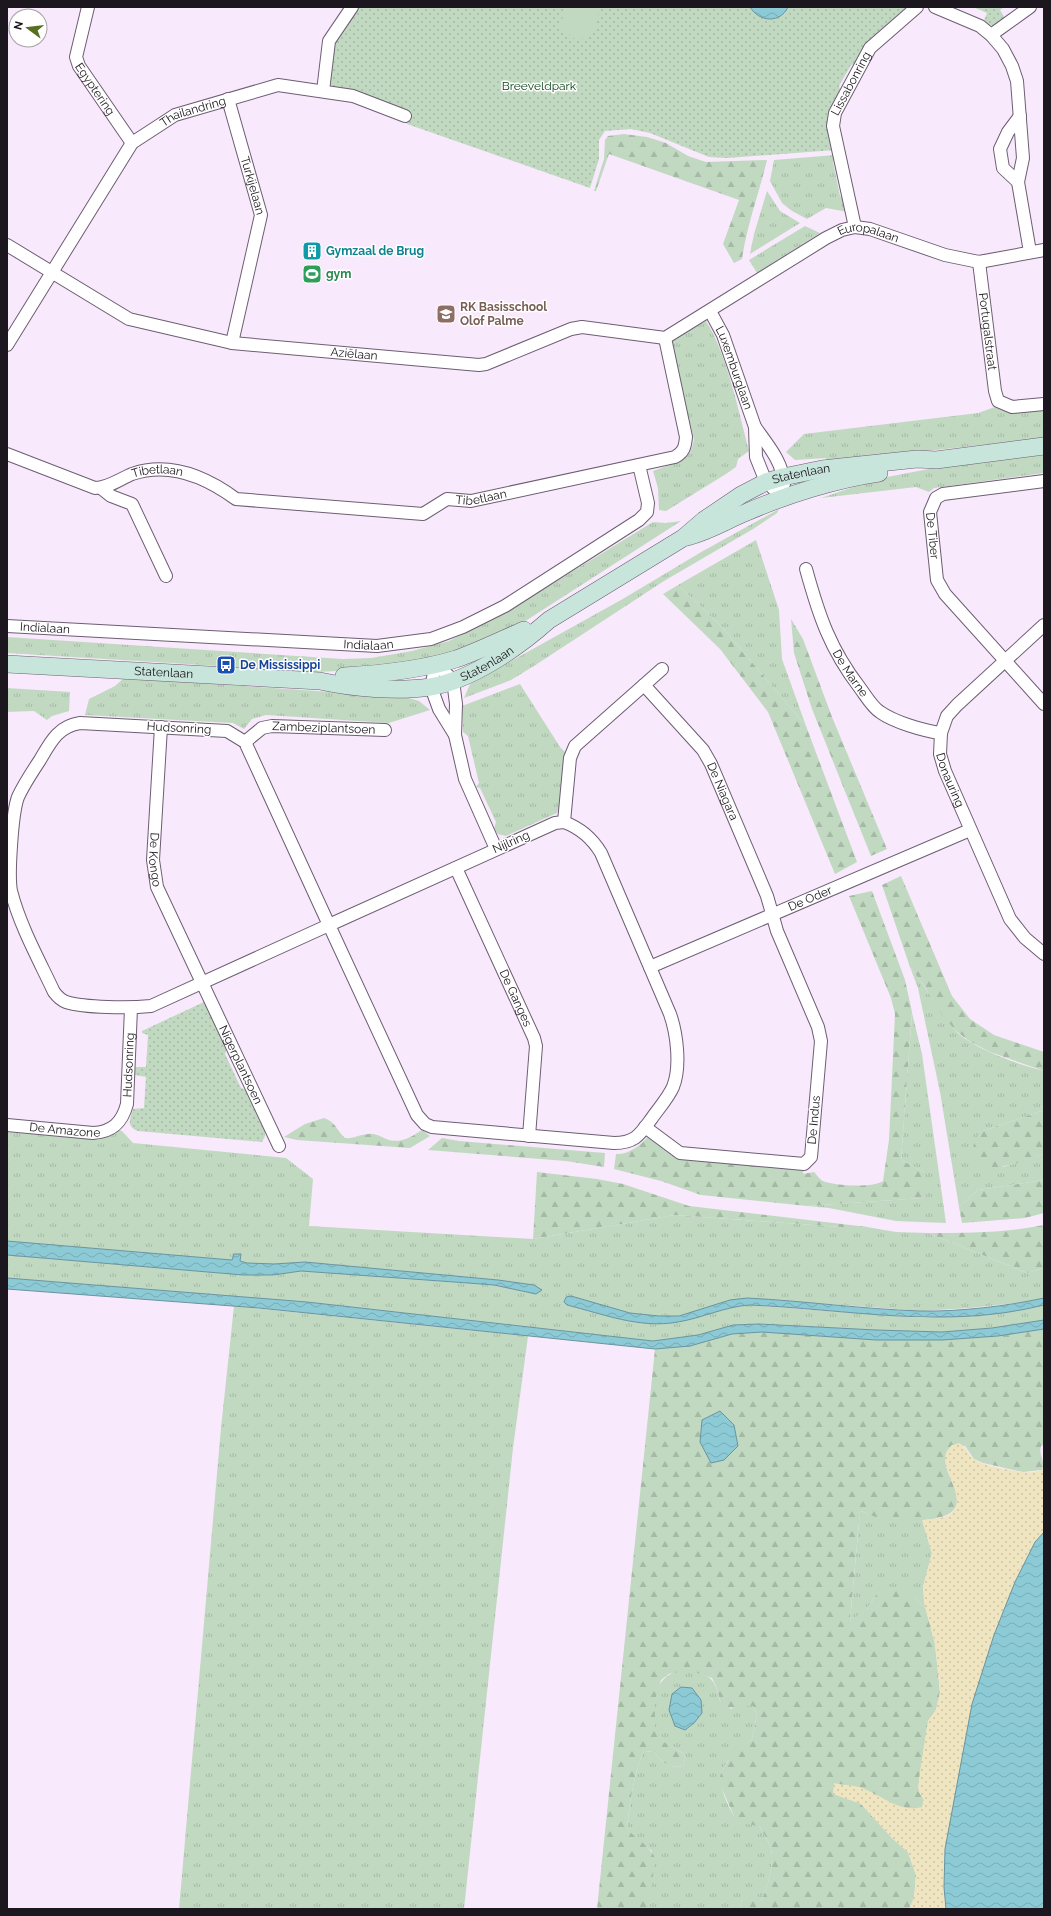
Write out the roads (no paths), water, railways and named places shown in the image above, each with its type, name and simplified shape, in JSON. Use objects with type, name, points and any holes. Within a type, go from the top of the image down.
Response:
[{"type":"main road","name":"Statenlaan","points":[[320,681],[338,677],[374,674],[436,664],[477,652],[549,620],[683,538],[704,520],[741,495],[766,482],[783,477],[829,469],[917,459],[936,460],[1044,446]]},
{"type":"main road","name":"Statenlaan","points":[[683,538],[709,531],[746,512],[784,498],[874,474],[918,466],[936,460]]},
{"type":"main road","name":"Statenlaan","points":[[7,664],[320,681],[339,685],[399,689],[431,687],[480,669],[534,634],[549,620]]},
{"type":"street","name":"Egyptering","points":[[88,7],[76,57],[79,66],[132,143]]},
{"type":"street","points":[[323,91],[329,41],[352,7]]},
{"type":"street","name":"Lissabonring","points":[[855,227],[833,126],[835,113],[870,48],[916,7]]},
{"type":"street","points":[[935,7],[980,26],[991,35],[1003,49],[1017,81],[1023,158],[1018,182],[1030,252]]},
{"type":"street","points":[[991,35],[1030,7]]},
{"type":"street","name":"Thailandring","points":[[7,345],[132,143],[175,114],[278,85],[353,96],[405,116]]},
{"type":"street","name":"Turkijelaan","points":[[228,99],[261,215],[232,343]]},
{"type":"street","points":[[1018,182],[1003,168],[1000,149],[1008,132],[1020,116]]},
{"type":"street","name":"Europalaan","points":[[710,311],[826,238],[842,230],[855,227],[870,228],[945,255],[979,262],[1044,250]]},
{"type":"street","name":"Aziëlaan","points":[[7,245],[129,319],[232,343],[479,365],[486,364],[571,329],[582,327],[665,338]]},
{"type":"street","name":"Portugalstraat","points":[[979,262],[995,390],[998,401],[1012,407],[1044,404]]},
{"type":"street","points":[[665,338],[710,311]]},
{"type":"street","name":"Luxemburglaan","points":[[710,311],[723,335],[755,427],[756,457],[766,482],[784,498]]},
{"type":"street","name":"Tibetlaan","points":[[101,488],[138,472],[178,470],[196,475],[218,486],[236,499],[423,514],[447,499],[471,501],[675,457],[683,452],[686,446],[686,437],[665,338]]},
{"type":"street","name":"Luxemburglaan","points":[[755,427],[773,451],[783,477],[784,498]]},
{"type":"street","points":[[7,454],[95,488],[101,488],[111,496],[132,504],[166,576]]},
{"type":"street","name":"Indialaan","points":[[7,626],[377,646],[431,638],[463,627],[505,606],[639,520],[647,512],[648,503],[639,465]]},
{"type":"street","name":"De Tiber","points":[[1044,481],[943,494],[936,498],[932,504],[930,512],[937,580],[945,594],[1044,704]]},
{"type":"street","name":"De Marne","points":[[806,569],[818,613],[828,636],[846,669],[868,698],[880,712],[923,730],[941,733]]},
{"type":"street","name":"Donauring","points":[[1044,625],[947,716],[941,733],[940,754],[970,830],[1010,919],[1024,938],[1044,954]]},
{"type":"street","points":[[436,664],[453,680],[456,704],[455,734],[469,790],[496,849]]},
{"type":"street","points":[[436,664],[431,687],[439,709],[455,734]]},
{"type":"street","points":[[245,742],[417,1116],[425,1124],[441,1129],[628,1143],[638,1137],[668,1096],[673,1085],[677,1050],[675,1030],[650,967],[601,853],[591,838],[575,826],[564,822],[570,758],[575,746],[662,670]]},
{"type":"street","name":"De Niagara","points":[[644,685],[703,750],[707,757],[767,896],[772,915]]},
{"type":"street","name":"Hudsonring","points":[[245,742],[227,731],[80,723],[62,728],[54,736],[13,797],[14,812],[11,889],[17,910],[54,992],[64,1001],[72,1003],[132,1008],[151,1006],[329,924]]},
{"type":"street","name":"Zambeziplantsoen","points":[[245,742],[262,728],[272,726],[385,730]]},
{"type":"street","name":"De Kongo","points":[[160,727],[154,871],[161,897],[202,983]]},
{"type":"street","name":"Nijlring","points":[[329,924],[456,868],[555,822],[564,822]]},
{"type":"street","name":"De Oder","points":[[650,967],[970,830]]},
{"type":"street","name":"De Ganges","points":[[456,868],[534,1038],[536,1046],[530,1136]]},
{"type":"street","name":"De Indus","points":[[645,1127],[680,1153],[804,1164],[811,1157],[821,1041],[818,1027],[790,962],[772,915]]},
{"type":"street","name":"Nigerplantsoen","points":[[202,983],[278,1146]]},
{"type":"street","name":"Hudsonring","points":[[120,1121],[124,1115],[127,1104],[132,1008]]},
{"type":"street","name":"De Amazone","points":[[7,1125],[93,1133],[108,1131],[120,1121]]},
{"type":"water","points":[[750,7],[788,7],[780,16],[769,19],[759,16]]},
{"type":"water","points":[[7,1241],[232,1260],[234,1254],[241,1254],[240,1261],[247,1263],[274,1264],[305,1262],[498,1280],[534,1285],[542,1290],[536,1294],[494,1285],[301,1271],[273,1275],[243,1275],[7,1255]]},
{"type":"water","points":[[7,1278],[307,1302],[653,1341],[698,1335],[733,1325],[759,1324],[942,1332],[992,1328],[1044,1320],[1044,1329],[998,1336],[942,1340],[876,1340],[762,1332],[732,1334],[690,1346],[655,1349],[259,1308],[7,1289]]},
{"type":"water","points":[[571,1296],[630,1313],[659,1316],[679,1316],[730,1300],[747,1298],[877,1309],[920,1311],[950,1311],[982,1308],[1015,1304],[1044,1298],[1044,1305],[1007,1312],[970,1316],[933,1317],[896,1316],[749,1305],[731,1308],[678,1322],[650,1324],[622,1320],[567,1305],[564,1302],[566,1297]]},
{"type":"water","points":[[720,1411],[734,1425],[738,1446],[724,1460],[711,1463],[700,1442],[702,1420]]},
{"type":"water","points":[[1044,1532],[1044,1909],[946,1909],[944,1887],[945,1849],[972,1704],[994,1635],[1015,1582],[1035,1542]]},
{"type":"water","points":[[681,1687],[692,1688],[701,1700],[702,1713],[694,1723],[685,1730],[675,1726],[669,1710],[672,1694]]},
{"type":"place","name":"Gymzaal de Brug","points":[[312,251]]},
{"type":"place","name":"gym","points":[[312,274]]},
{"type":"place","name":"RK Basisschool Olof Palme","points":[[446,314]]},
{"type":"place","name":"De Mississippi","points":[[226,665]]},
{"type":"park label","name":"Breeveldpark","points":[[539,86]]}]
